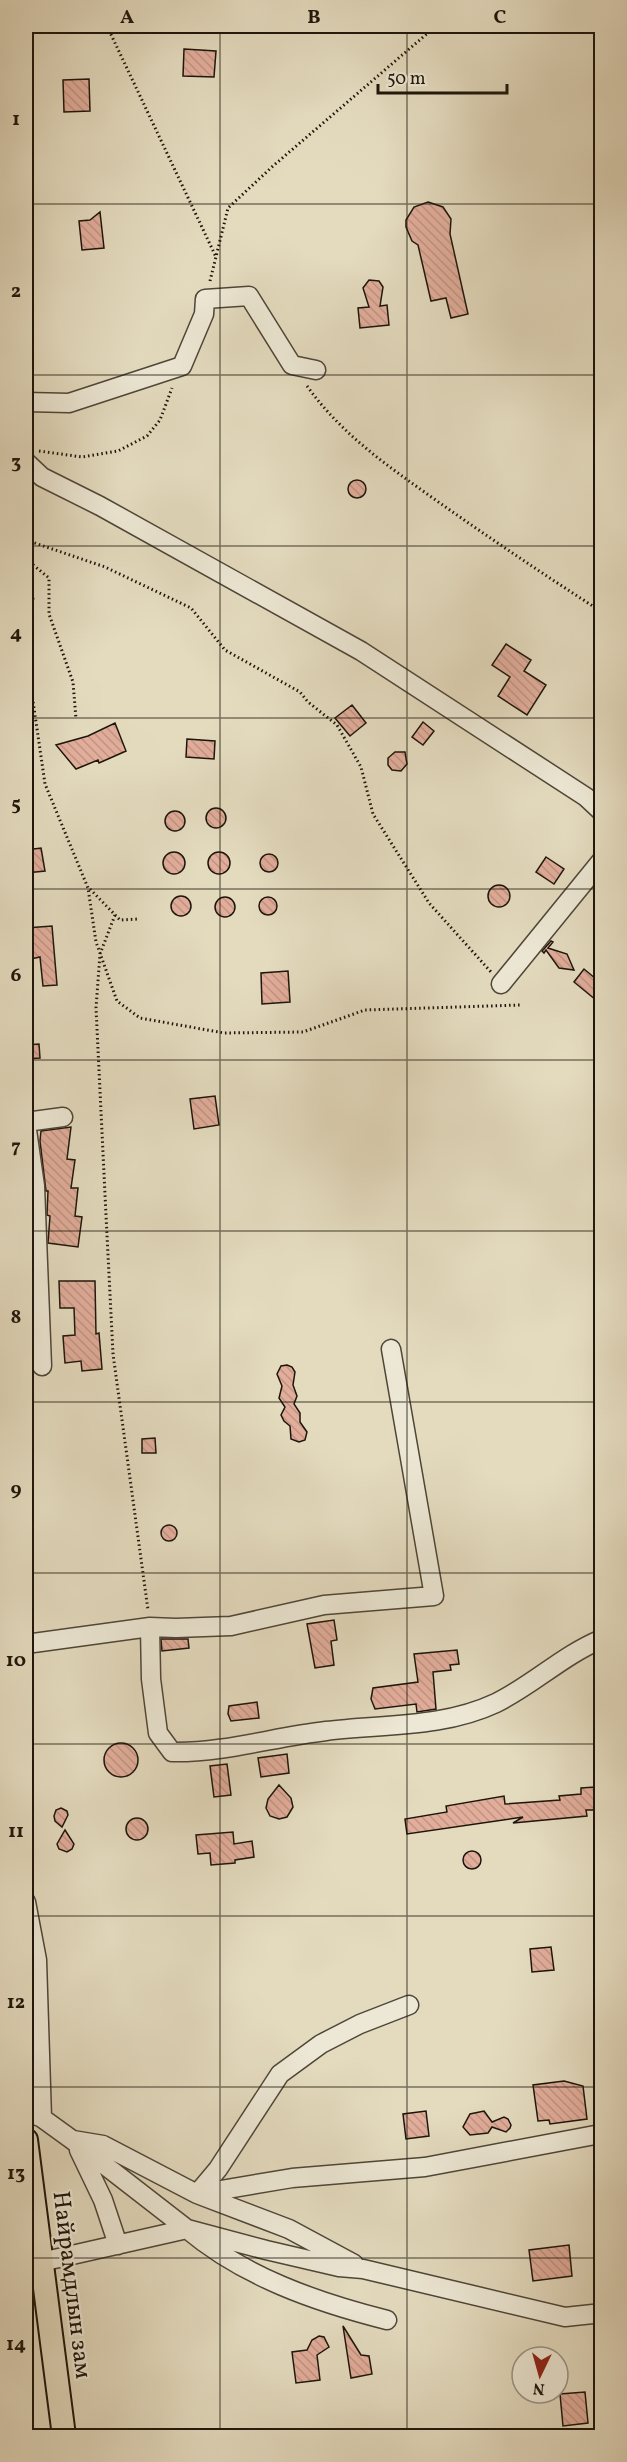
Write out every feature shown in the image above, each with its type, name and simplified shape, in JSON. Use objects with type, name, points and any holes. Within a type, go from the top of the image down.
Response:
[{"type":"main road","name":"Найрамдлын зам","points":[[26,2140],[63,2436]]},
{"type":"street","points":[[26,402],[69,403],[182,366],[204,314],[205,299],[249,296],[292,365],[316,370]]},
{"type":"street","points":[[31,456],[42,477],[100,506],[361,651],[586,797],[602,812]]},
{"type":"street","points":[[501,984],[602,860]]},
{"type":"street","points":[[42,1366],[26,1122],[63,1117]]},
{"type":"street","points":[[26,1644],[150,1627],[231,1626],[324,1605],[434,1596],[391,1349]]},
{"type":"street","points":[[150,1627],[151,1679],[158,1733],[172,1752],[200,1753],[325,1731],[450,1719],[497,1702],[579,1648],[602,1639]]},
{"type":"street","points":[[26,1902],[37,1960],[34,2115],[74,2142],[213,2251],[270,2281],[332,2306],[387,2320]]},
{"type":"street","points":[[197,2194],[218,2169],[280,2074],[321,2044],[360,2024],[409,2005]]},
{"type":"street","points":[[197,2194],[292,2178],[425,2167],[595,2135]]},
{"type":"street","points":[[74,2142],[103,2145],[197,2194],[289,2229],[363,2270]]},
{"type":"street","points":[[74,2142],[103,2200],[118,2245]]},
{"type":"street","points":[[41,2262],[187,2229],[339,2267],[363,2270],[565,2317],[602,2313]]},
{"type":"path","points":[[107,26],[216,257]]},
{"type":"path","points":[[205,299],[228,208],[273,166],[436,26]]},
{"type":"path","points":[[292,365],[325,411],[368,452],[496,543],[602,612]]},
{"type":"path","points":[[31,456],[82,457],[118,451],[147,436],[160,420],[179,367]]},
{"type":"path","points":[[26,540],[105,567],[191,608],[225,650],[300,692],[308,702],[337,725],[361,767],[373,814],[429,903],[501,984]]},
{"type":"path","points":[[26,559],[49,578],[49,614],[73,682],[76,719]]},
{"type":"path","points":[[26,567],[33,599],[26,632]]},
{"type":"path","points":[[26,653],[45,784],[88,888],[100,954],[117,1001],[140,1018],[224,1033],[303,1032],[364,1010],[520,1005]]},
{"type":"path","points":[[88,888],[120,920],[138,919]]},
{"type":"path","points":[[115,915],[100,954],[96,1008],[113,1354],[150,1627]]},
{"type":"building","points":[[184,49],[216,51],[214,77],[183,76]]},
{"type":"building","points":[[89,79],[90,111],[64,112],[63,80]]},
{"type":"building","points":[[428,202],[443,207],[451,219],[450,234],[468,314],[451,318],[446,298],[431,301],[418,245],[412,241],[406,227],[406,220],[414,207]]},
{"type":"building","points":[[100,212],[104,248],[82,250],[79,221],[90,220]]},
{"type":"building","points":[[369,280],[379,281],[383,287],[380,306],[387,305],[389,325],[360,328],[358,308],[369,307],[363,288]]},
{"type":"building","points":[[357,480],[363,483],[366,489],[363,495],[357,498],[351,495],[348,489],[351,483]]},
{"type":"building","points":[[506,644],[531,660],[524,671],[546,685],[527,715],[498,696],[510,677],[492,665]]},
{"type":"building","points":[[352,705],[366,723],[350,736],[335,718]]},
{"type":"building","points":[[423,722],[434,731],[423,745],[412,737]]},
{"type":"building","points":[[115,723],[126,751],[99,763],[98,760],[76,769],[56,745],[88,736]]},
{"type":"building","points":[[187,739],[215,741],[214,759],[186,757]]},
{"type":"building","points":[[395,752],[405,752],[407,764],[401,771],[392,770],[388,765],[388,758]]},
{"type":"building","points":[[216,808],[223,811],[226,818],[223,825],[216,828],[209,825],[206,818],[209,811]]},
{"type":"building","points":[[175,811],[182,814],[185,821],[182,828],[175,831],[168,828],[165,821],[168,814]]},
{"type":"building","points":[[41,848],[45,871],[26,873],[26,850]]},
{"type":"building","points":[[174,852],[182,855],[185,863],[182,871],[174,874],[166,871],[163,863],[166,855]]},
{"type":"building","points":[[219,852],[227,855],[230,863],[227,871],[219,874],[211,871],[208,863],[211,855]]},
{"type":"building","points":[[269,854],[275,857],[278,863],[275,869],[269,872],[263,869],[260,863],[263,857]]},
{"type":"building","points":[[546,857],[564,869],[554,884],[536,872]]},
{"type":"building","points":[[499,885],[509,892],[510,896],[503,906],[499,907],[489,900],[488,896],[495,886]]},
{"type":"building","points":[[181,896],[188,899],[191,906],[188,913],[181,916],[174,913],[171,906],[174,899]]},
{"type":"building","points":[[225,897],[232,900],[235,907],[232,914],[225,917],[218,914],[215,907],[218,900]]},
{"type":"building","points":[[264,897],[272,897],[277,902],[275,913],[264,915],[259,910],[259,902]]},
{"type":"building","points":[[52,926],[57,985],[43,986],[40,957],[26,960],[26,928]]},
{"type":"building","points":[[551,941],[553,942],[548,948],[567,954],[574,970],[559,968],[546,950],[544,953],[542,951]]},
{"type":"building","points":[[584,969],[602,984],[602,1005],[574,982]]},
{"type":"building","points":[[288,971],[290,1002],[262,1004],[261,973]]},
{"type":"building","points":[[39,1044],[40,1058],[26,1059],[26,1045]]},
{"type":"building","points":[[215,1096],[219,1125],[194,1129],[190,1099]]},
{"type":"building","points":[[71,1127],[67,1159],[75,1160],[71,1188],[78,1188],[75,1216],[82,1217],[78,1247],[48,1243],[50,1216],[47,1215],[48,1191],[46,1191],[40,1141],[41,1131]]},
{"type":"building","points":[[59,1281],[95,1281],[96,1334],[99,1333],[102,1369],[82,1371],[81,1361],[65,1363],[63,1336],[75,1335],[74,1308],[60,1308]]},
{"type":"building","points":[[287,1365],[295,1372],[293,1385],[297,1396],[294,1404],[300,1413],[300,1422],[307,1432],[305,1440],[299,1442],[291,1439],[290,1426],[281,1415],[285,1407],[279,1398],[282,1386],[277,1374],[281,1366]]},
{"type":"building","points":[[155,1438],[156,1453],[142,1453],[142,1439]]},
{"type":"building","points":[[169,1525],[175,1527],[177,1533],[175,1539],[169,1541],[163,1539],[161,1533],[163,1527]]},
{"type":"building","points":[[334,1620],[337,1640],[331,1641],[334,1665],[315,1668],[307,1624]]},
{"type":"building","points":[[161,1639],[188,1639],[189,1648],[162,1651]]},
{"type":"building","points":[[457,1650],[459,1664],[450,1665],[451,1670],[433,1672],[436,1709],[417,1712],[416,1704],[375,1709],[371,1699],[373,1688],[418,1682],[414,1654]]},
{"type":"building","points":[[257,1702],[259,1718],[231,1721],[228,1714],[229,1706]]},
{"type":"building","points":[[121,1743],[133,1748],[138,1760],[133,1772],[121,1777],[109,1772],[104,1760],[109,1748]]},
{"type":"building","points":[[287,1754],[289,1773],[261,1777],[258,1758]]},
{"type":"building","points":[[227,1764],[231,1795],[214,1797],[210,1766]]},
{"type":"building","points":[[279,1785],[291,1798],[293,1807],[287,1817],[279,1819],[270,1816],[266,1808],[268,1799]]},
{"type":"building","points":[[595,1787],[597,1810],[586,1810],[587,1816],[513,1823],[523,1817],[407,1834],[405,1819],[447,1812],[446,1806],[504,1796],[505,1804],[560,1800],[559,1796],[581,1794],[581,1788]]},
{"type":"building","points":[[61,1808],[67,1811],[68,1815],[62,1827],[55,1821],[54,1816],[56,1810]]},
{"type":"building","points":[[137,1818],[145,1821],[148,1829],[145,1837],[137,1840],[129,1837],[126,1829],[129,1821]]},
{"type":"building","points":[[65,1830],[74,1844],[67,1852],[59,1849],[57,1844]]},
{"type":"building","points":[[233,1832],[234,1844],[252,1841],[254,1857],[235,1860],[235,1863],[211,1865],[210,1853],[198,1854],[196,1835]]},
{"type":"building","points":[[468,1851],[476,1851],[481,1856],[479,1867],[468,1869],[463,1864],[463,1856]]},
{"type":"building","points":[[551,1947],[554,1970],[532,1972],[530,1949]]},
{"type":"building","points":[[564,2081],[583,2086],[587,2119],[550,2124],[549,2120],[538,2121],[533,2085]]},
{"type":"building","points":[[426,2111],[429,2136],[406,2139],[403,2114]]},
{"type":"building","points":[[484,2111],[492,2122],[504,2117],[508,2119],[510,2128],[506,2132],[492,2127],[488,2133],[470,2135],[463,2127],[470,2114]]},
{"type":"building","points":[[569,2245],[572,2276],[533,2281],[529,2250]]},
{"type":"building","points":[[343,2326],[361,2355],[369,2356],[372,2374],[351,2378]]},
{"type":"building","points":[[319,2336],[324,2337],[329,2347],[317,2355],[320,2380],[296,2383],[292,2352],[307,2350],[312,2340]]},
{"type":"building","points":[[585,2392],[588,2423],[563,2426],[561,2405],[570,2405],[570,2393]]}]
